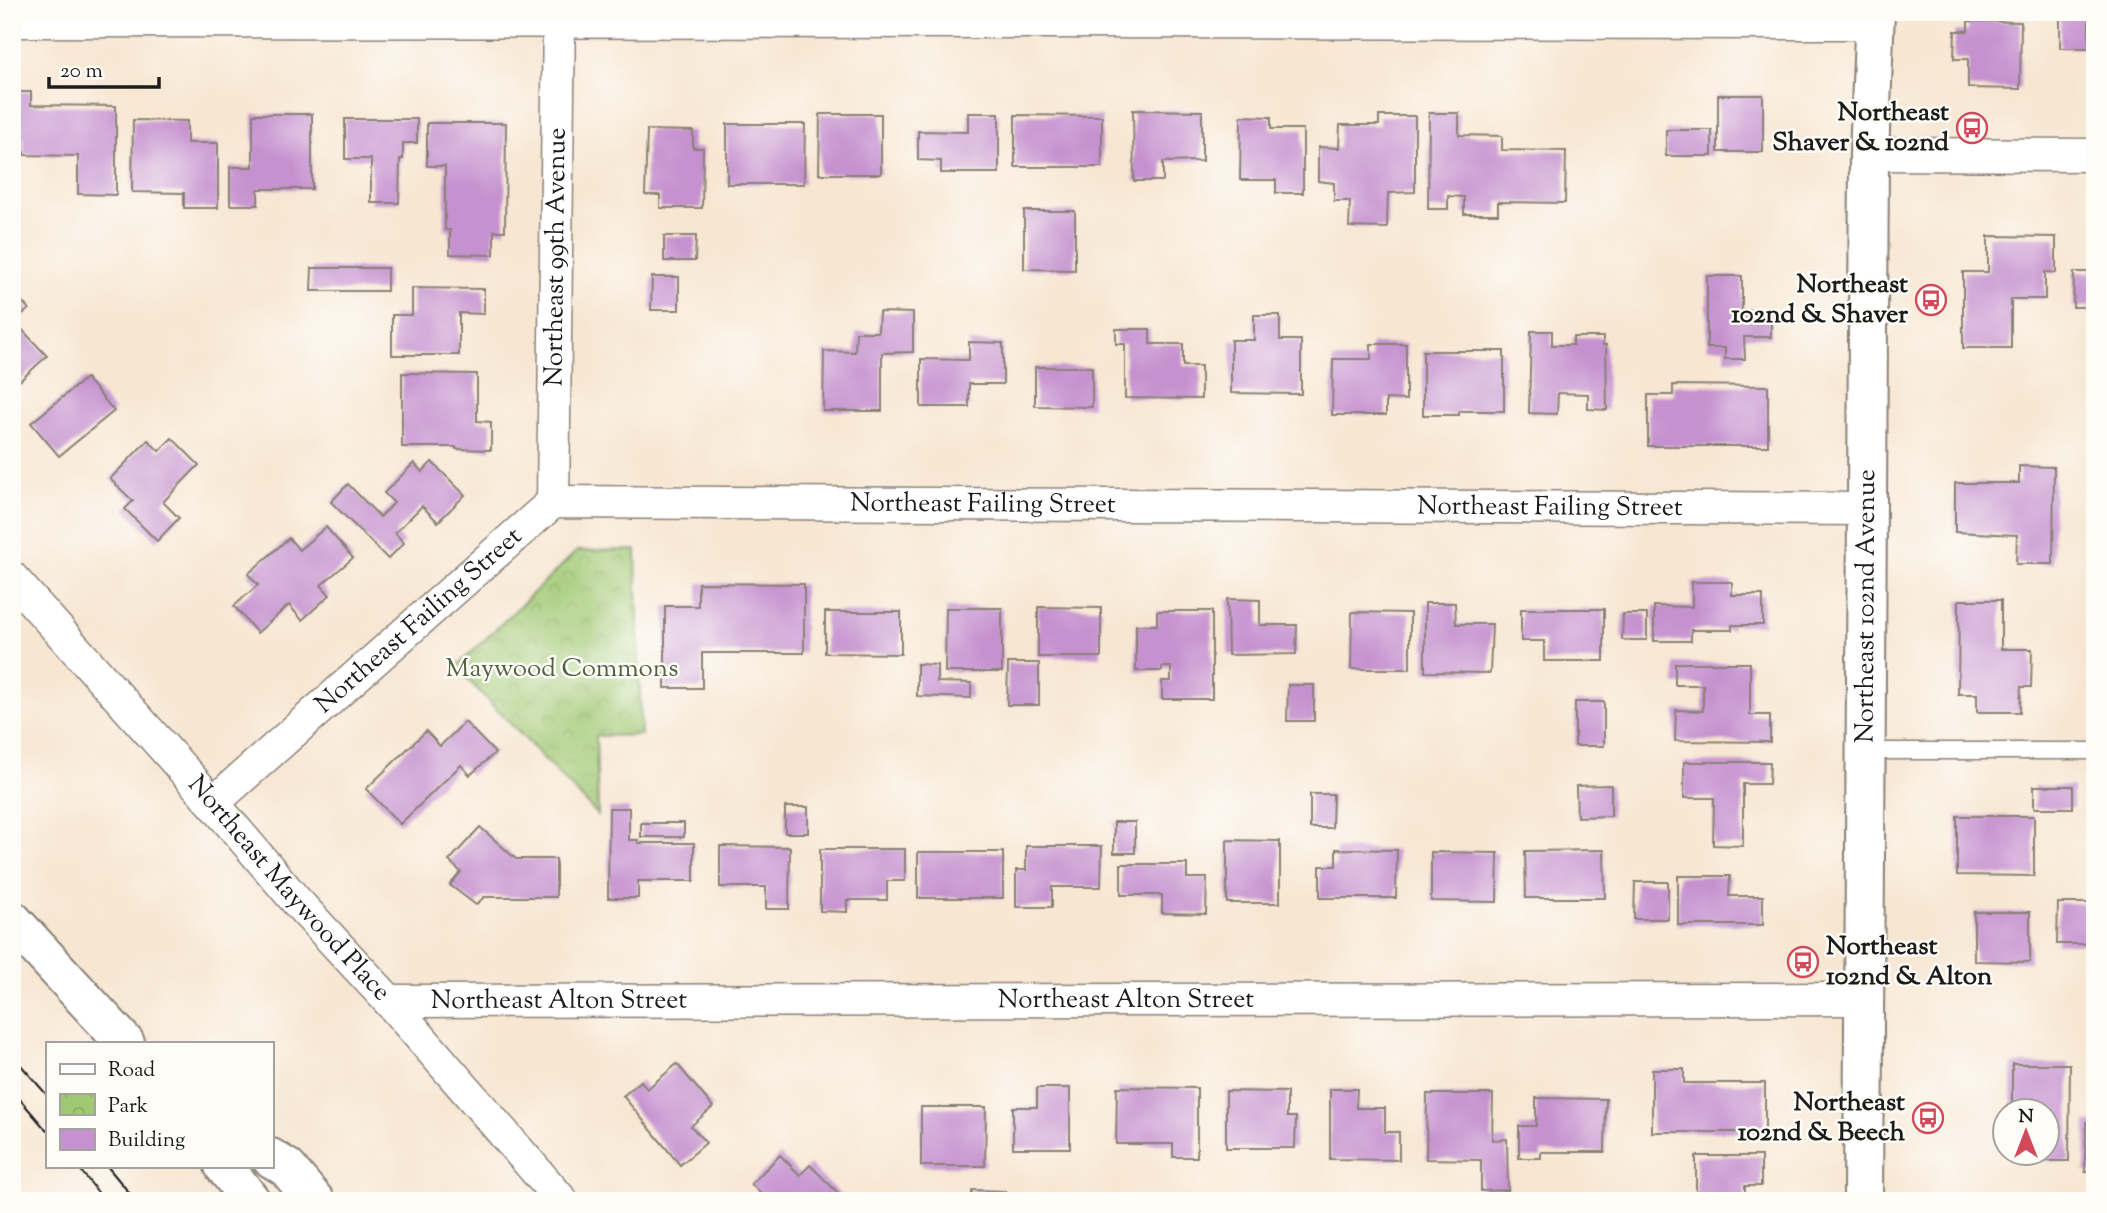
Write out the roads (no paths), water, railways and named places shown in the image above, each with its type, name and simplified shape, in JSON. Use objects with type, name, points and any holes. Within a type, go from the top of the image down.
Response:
[{"type":"main road","name":"Northeast 102nd Avenue","points":[[1863,1201],[1870,154],[1875,17]]},
{"type":"main road","points":[[12,920],[124,1042]]},
{"type":"main road","points":[[273,1159],[287,1168],[315,1201]]},
{"type":"main road","points":[[226,1168],[251,1201]]},
{"type":"street","points":[[12,21],[559,16],[1875,17]]},
{"type":"street","name":"Northeast 99th Avenue","points":[[553,502],[559,16]]},
{"type":"street","points":[[1870,154],[2095,155]]},
{"type":"street","name":"Northeast Failing Street","points":[[213,803],[553,502],[1867,509]]},
{"type":"street","name":"Northeast Maywood Place","points":[[12,578],[389,1001],[562,1201]]},
{"type":"street","name":"Northeast Alton Street","points":[[389,1001],[1864,999]]},
{"type":"lane","points":[[1865,751],[2095,751]]},
{"type":"tram line","points":[[12,1055],[46,1094]]},
{"type":"tram line","points":[[12,1090],[46,1130]]},
{"type":"tram line","points":[[79,1168],[105,1201]]},
{"type":"tram line","points":[[109,1168],[136,1201]]},
{"type":"place","name":"Northeast Shaver & 102nd","points":[[1972,128]]},
{"type":"place","name":"Northeast 102nd & Shaver","points":[[1931,300]]},
{"type":"place","name":"Northeast 102nd & Alton","points":[[1803,962]]},
{"type":"place","name":"Northeast 102nd & Beech","points":[[1928,1118]]},
{"type":"park label","name":"Maywood Commons","points":[[562,669]]}]
